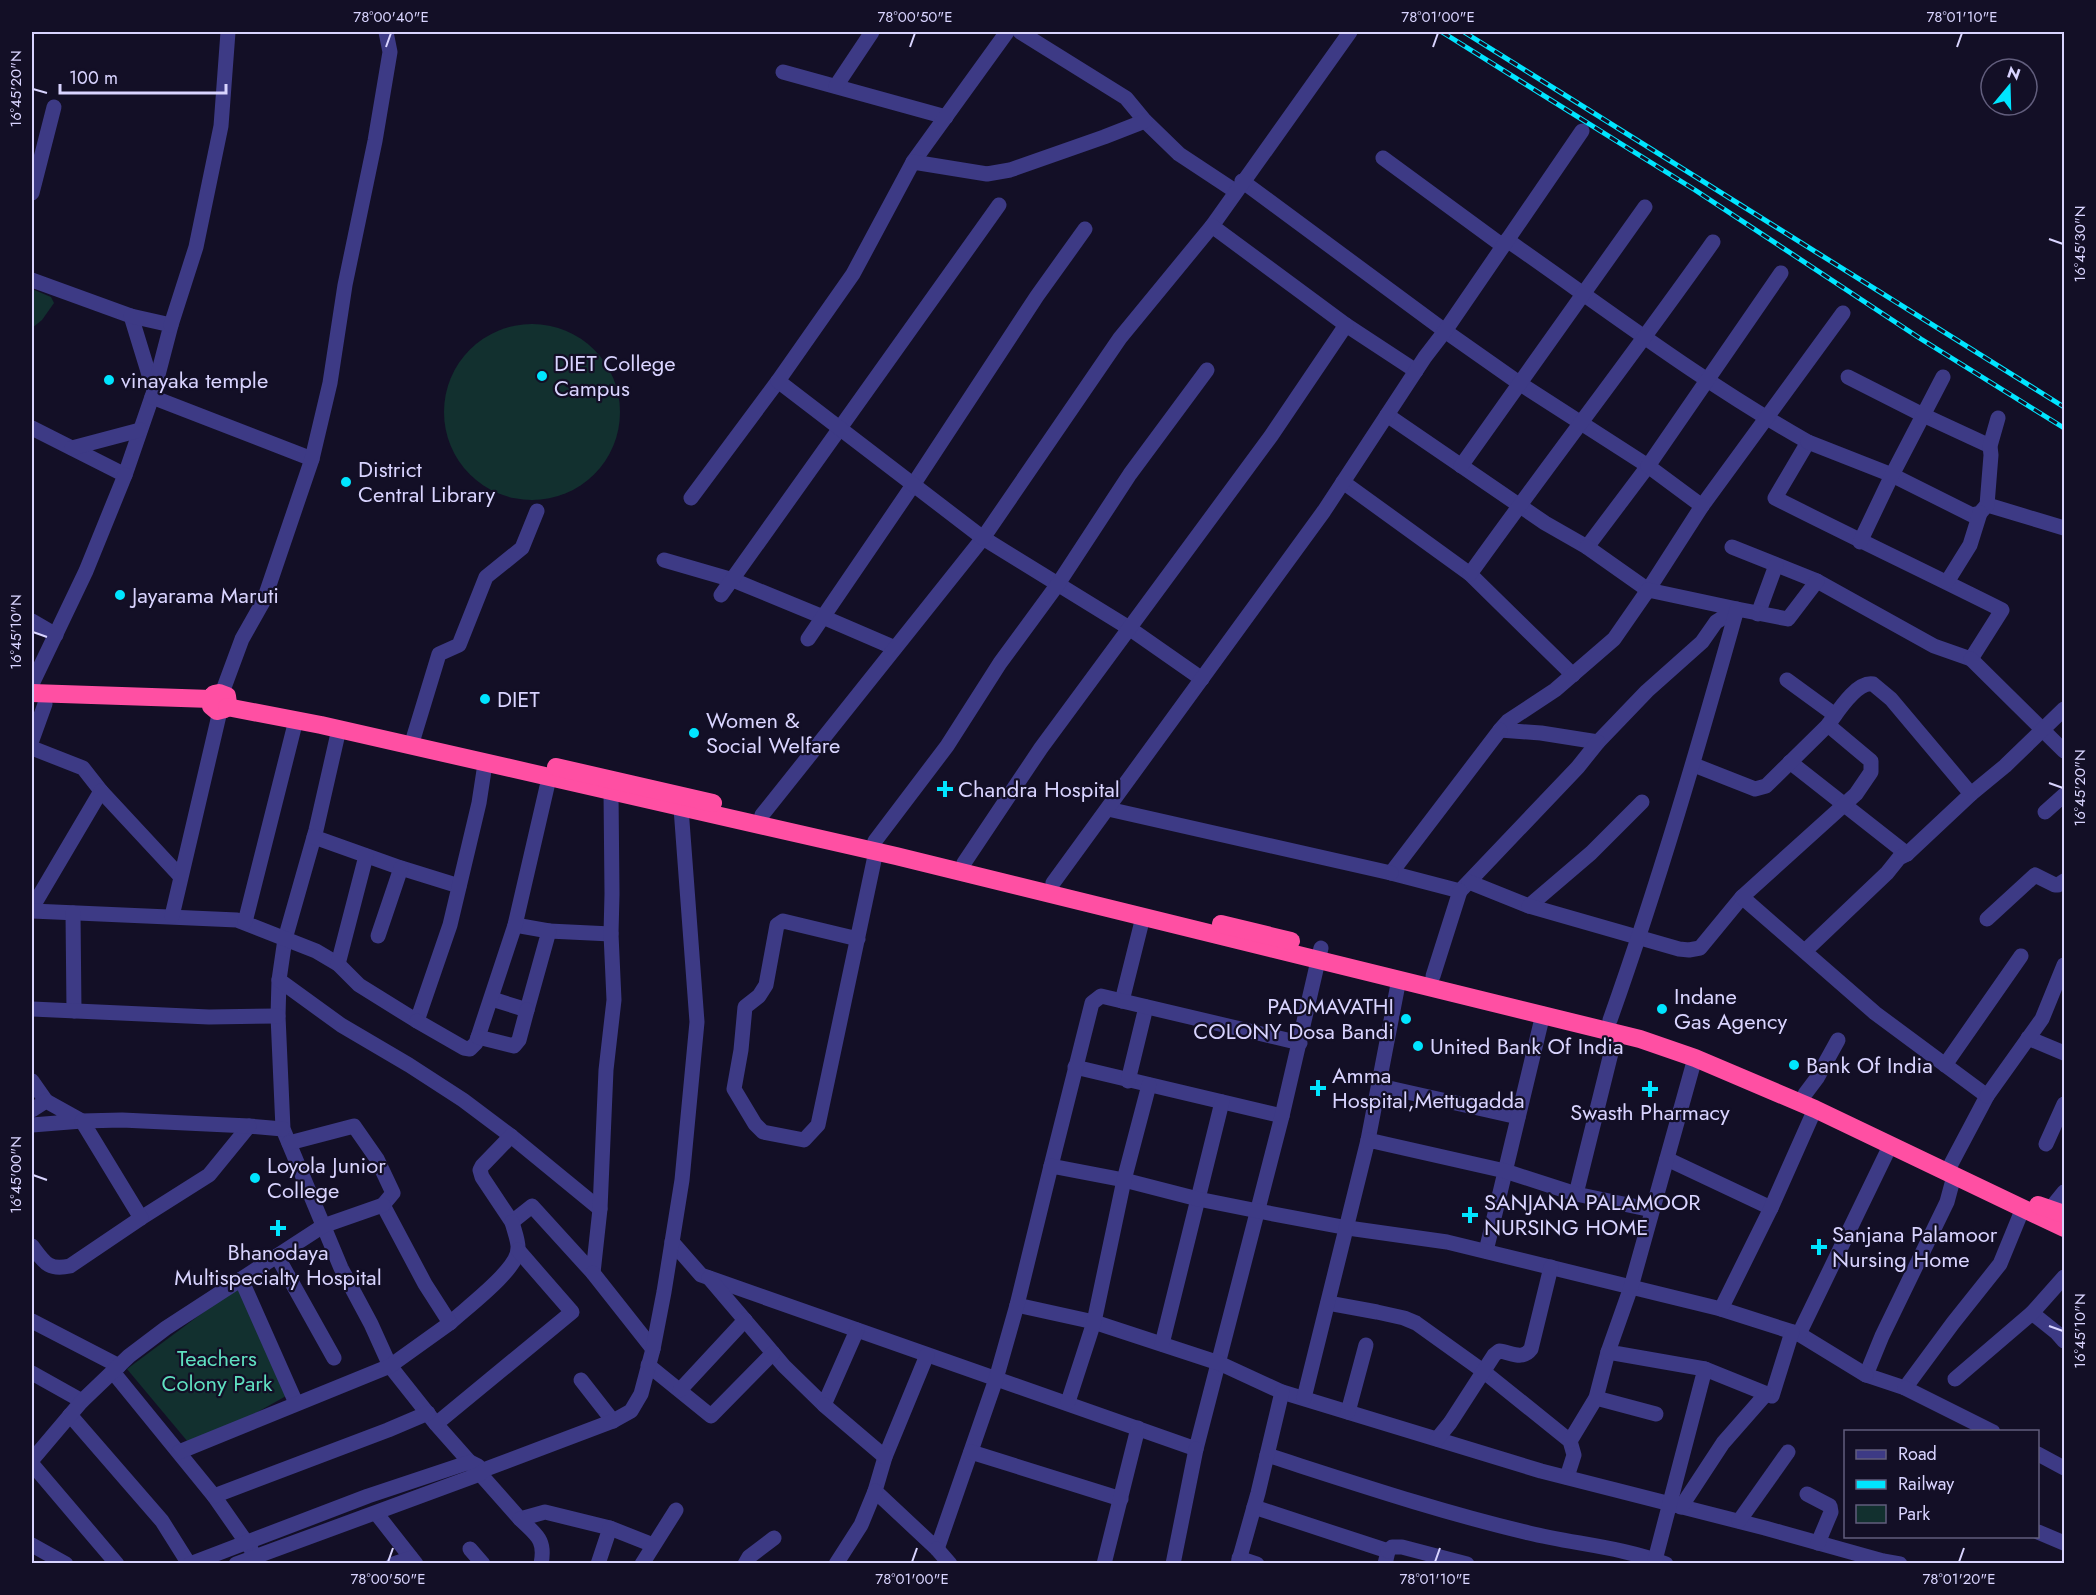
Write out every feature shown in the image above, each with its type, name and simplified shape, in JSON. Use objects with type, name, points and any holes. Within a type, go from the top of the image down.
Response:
[{"type":"highway","points":[[36,700],[220,703],[330,717],[672,793],[761,820],[875,846],[1143,917],[1433,976],[1698,1047],[1804,1094],[2023,1208],[2054,1214]]},
{"type":"highway","points":[[220,703],[681,808],[761,820]]},
{"type":"highway","points":[[875,846],[1053,883],[1320,954],[1400,979],[1543,1014],[1613,1026],[1815,1109],[1890,1146],[2037,1204],[2054,1214],[2064,1228]]},
{"type":"street","points":[[32,684],[86,571],[125,475],[153,394],[171,325],[196,247],[221,126],[228,32]]},
{"type":"street","points":[[172,916],[220,703],[242,639],[264,600],[312,459],[330,383],[345,285],[375,141],[390,52],[386,32]]},
{"type":"street","points":[[836,86],[872,32]]},
{"type":"street","points":[[691,498],[778,381],[853,274],[914,162],[1007,32]]},
{"type":"street","points":[[1020,32],[1126,98],[1145,121],[1179,154],[1239,186],[1519,382],[1648,466],[1702,506]]},
{"type":"street","points":[[761,820],[983,538],[1120,338],[1212,226],[1350,32]]},
{"type":"street","points":[[783,72],[946,117]]},
{"type":"street","points":[[32,193],[54,107]]},
{"type":"street","points":[[914,162],[987,174],[1010,170],[1145,121]]},
{"type":"street","points":[[1053,883],[1324,511],[1416,371],[1582,130]]},
{"type":"street","points":[[1383,158],[1505,243],[1584,293],[1708,381],[1808,442],[1892,475],[1972,516],[1983,509],[2007,510],[2064,528]]},
{"type":"street","points":[[722,596],[748,556],[999,205]]},
{"type":"street","points":[[1461,466],[1645,207]]},
{"type":"street","points":[[1212,226],[1346,325],[1416,371]]},
{"type":"street","points":[[808,639],[913,485],[1037,296],[1085,229]]},
{"type":"street","points":[[1470,574],[1646,337],[1713,242]]},
{"type":"street","points":[[1587,548],[1708,381],[1781,273]]},
{"type":"street","points":[[32,280],[131,316],[171,325]]},
{"type":"street","points":[[1391,873],[1508,721],[1555,690],[1614,639],[1702,506],[1843,313]]},
{"type":"street","points":[[131,316],[153,394]]},
{"type":"street","points":[[964,863],[1041,748],[1271,436],[1346,325]]},
{"type":"street","points":[[858,939],[783,921],[777,925],[766,985],[759,996],[745,1007],[741,1050],[734,1083],[734,1089],[755,1124],[763,1132],[804,1140],[818,1125],[858,939],[875,846],[947,746],[999,663],[1058,584],[1130,474],[1207,370]]},
{"type":"street","points":[[1848,376],[1923,415],[1990,446]]},
{"type":"street","points":[[1860,542],[1942,376]]},
{"type":"street","points":[[778,381],[983,538],[1129,628],[1202,678]]},
{"type":"street","points":[[153,394],[312,459]]},
{"type":"street","points":[[1387,416],[1648,590],[1788,619],[1817,581]]},
{"type":"street","points":[[1947,582],[1970,545],[1983,509],[1991,455],[1990,446],[1998,418]]},
{"type":"street","points":[[32,428],[125,475]]},
{"type":"street","points":[[72,448],[140,430]]},
{"type":"street","points":[[1808,442],[1775,498],[1860,542],[1891,554],[2002,610],[1971,659]]},
{"type":"street","points":[[1343,482],[1470,574],[1573,675]]},
{"type":"street","points":[[414,736],[439,654],[459,645],[486,577],[522,548],[537,511]]},
{"type":"street","points":[[1732,547],[1817,581],[1934,646],[1971,659],[2064,751]]},
{"type":"street","points":[[664,560],[733,580],[895,648]]},
{"type":"street","points":[[1758,614],[1776,565]]},
{"type":"street","points":[[1433,976],[1464,886],[1647,691],[1702,642],[1716,622],[1737,609]]},
{"type":"street","points":[[1576,1194],[1613,1026],[1694,765],[1737,609]]},
{"type":"street","points":[[32,621],[56,635]]},
{"type":"street","points":[[1108,809],[1391,873],[1464,886],[1679,949],[1700,948],[1742,897],[1856,794],[1871,772],[1871,761],[1832,720],[1786,680]]},
{"type":"street","points":[[1694,765],[1755,789],[1766,786],[1832,720],[1855,690],[1863,685],[1873,684],[1891,699],[1971,794]]},
{"type":"street","points":[[32,740],[36,700]]},
{"type":"street","points":[[1805,951],[1887,873],[1899,858],[1907,854],[2043,731],[2064,709]]},
{"type":"street","points":[[245,922],[296,720]]},
{"type":"street","points":[[339,729],[314,837],[285,939],[279,980],[278,1016],[286,1136],[340,1268],[371,1324],[390,1366],[519,1519],[540,1539],[544,1550],[541,1563]]},
{"type":"street","points":[[1500,730],[1541,733],[1598,742]]},
{"type":"street","points":[[32,748],[83,768],[101,791],[180,876]]},
{"type":"street","points":[[1790,762],[1907,854]]},
{"type":"street","points":[[417,1021],[450,925],[479,803],[485,764]]},
{"type":"street","points":[[101,791],[32,910],[172,916],[245,922],[315,951],[338,964],[358,986],[464,1048],[470,1049],[476,1043],[492,999],[515,925],[549,778]]},
{"type":"street","points":[[593,1274],[600,1209],[606,1070],[614,1000],[610,792]]},
{"type":"street","points":[[2045,812],[2064,795]]},
{"type":"street","points":[[1529,906],[1591,853],[1642,802]]},
{"type":"street","points":[[236,1563],[376,1513],[479,1469],[613,1421],[631,1411],[641,1394],[653,1349],[672,1242],[682,1180],[697,1022],[681,808]]},
{"type":"street","points":[[314,837],[459,886]]},
{"type":"street","points":[[338,964],[366,856]]},
{"type":"street","points":[[378,936],[401,868]]},
{"type":"street","points":[[1987,919],[2035,875],[2055,885],[2064,880]]},
{"type":"street","points":[[1742,897],[1875,1013],[1987,1096]]},
{"type":"street","points":[[72,913],[74,1011]]},
{"type":"street","points":[[1122,1001],[1143,917]]},
{"type":"street","points":[[515,925],[549,931],[611,934]]},
{"type":"street","points":[[478,1037],[514,1046],[519,1040],[549,931]]},
{"type":"street","points":[[1173,1563],[1197,1449],[1282,1116],[1320,954]]},
{"type":"street","points":[[1945,1065],[2021,956]]},
{"type":"street","points":[[1866,1375],[1882,1336],[1947,1202],[1953,1170],[1987,1096],[2060,993],[2064,965]]},
{"type":"street","points":[[1304,1398],[1348,1228],[1380,1086],[1400,979]]},
{"type":"street","points":[[279,980],[341,1025],[409,1065],[463,1101],[511,1136],[600,1209]]},
{"type":"street","points":[[938,1548],[996,1380],[1017,1305],[1092,1003],[1101,996],[1300,1043]]},
{"type":"street","points":[[492,999],[527,1010]]},
{"type":"street","points":[[1128,1080],[1146,1007]]},
{"type":"street","points":[[32,1009],[209,1017],[278,1016]]},
{"type":"street","points":[[1486,1251],[1543,1014]]},
{"type":"street","points":[[2028,1038],[2064,1053]]},
{"type":"street","points":[[1804,1094],[1817,1078],[1838,1040]]},
{"type":"street","points":[[1570,1441],[1596,1398],[1608,1352],[1631,1287],[1695,1058]]},
{"type":"street","points":[[1075,1067],[1282,1116]]},
{"type":"street","points":[[32,1081],[46,1101],[82,1121],[141,1218]]},
{"type":"street","points":[[1068,1402],[1094,1322],[1124,1180],[1149,1085]]},
{"type":"street","points":[[1380,1086],[1518,1117]]},
{"type":"street","points":[[32,1110],[46,1101]]},
{"type":"street","points":[[1161,1344],[1222,1102]]},
{"type":"street","points":[[2046,1144],[2064,1104]]},
{"type":"street","points":[[1721,1310],[1771,1208],[1815,1109]]},
{"type":"street","points":[[32,1125],[122,1120],[249,1126],[286,1136],[354,1126],[377,1159],[393,1193],[383,1205],[323,1226],[166,1329],[116,1369],[37,1444],[32,1462],[117,1563]]},
{"type":"street","points":[[32,1246],[46,1264],[57,1269],[70,1266],[209,1175],[249,1126]]},
{"type":"street","points":[[214,1496],[388,1431],[432,1418],[535,1344],[572,1312],[518,1250],[512,1221],[482,1177],[480,1170],[482,1166],[511,1136]]},
{"type":"street","points":[[1368,1140],[1505,1171],[1576,1194],[1652,1210]]},
{"type":"street","points":[[1608,1352],[1705,1369],[1772,1396],[1796,1333],[1890,1146]]},
{"type":"street","points":[[1666,1159],[1771,1208]]},
{"type":"street","points":[[1051,1166],[1124,1180],[1197,1199],[1258,1211],[1348,1228],[1447,1242],[1721,1310],[1796,1333],[1866,1375],[1905,1388],[1991,1430]]},
{"type":"street","points":[[2054,1214],[2064,1192]]},
{"type":"street","points":[[383,1205],[425,1284],[450,1323]]},
{"type":"street","points":[[512,1221],[531,1206],[593,1274],[653,1349]]},
{"type":"street","points":[[1905,1388],[2000,1264],[2023,1208]]},
{"type":"street","points":[[672,1242],[701,1275],[1197,1449]]},
{"type":"street","points":[[179,1452],[390,1366],[450,1323],[501,1278],[511,1265],[518,1250]]},
{"type":"street","points":[[277,1256],[334,1358]]},
{"type":"street","points":[[1437,1440],[1499,1351],[1521,1356],[1527,1355],[1531,1349],[1551,1267]]},
{"type":"street","points":[[1955,1379],[2032,1313],[2064,1277]]},
{"type":"street","points":[[709,1278],[773,1353],[825,1405],[885,1457]]},
{"type":"street","points":[[241,1279],[296,1403]]},
{"type":"street","points":[[1328,1303],[1404,1318],[1416,1323],[1483,1371],[1570,1441],[1574,1455],[1567,1477]]},
{"type":"street","points":[[1017,1305],[1094,1322],[1219,1363],[1282,1392],[1541,1471],[1739,1521],[1882,1561],[1900,1563]]},
{"type":"street","points":[[2032,1313],[2064,1341]]},
{"type":"street","points":[[680,1390],[745,1320]]},
{"type":"street","points":[[32,1321],[116,1369],[214,1496],[256,1556]]},
{"type":"street","points":[[825,1405],[857,1330]]},
{"type":"street","points":[[1348,1412],[1366,1345]]},
{"type":"street","points":[[648,1365],[711,1416],[773,1353]]},
{"type":"street","points":[[836,1563],[861,1525],[875,1491],[885,1457],[927,1355]]},
{"type":"street","points":[[1267,1455],[1423,1506],[1531,1534],[1635,1553],[1661,1562],[1705,1369]]},
{"type":"street","points":[[32,1373],[82,1401]]},
{"type":"street","points":[[581,1380],[613,1421]]},
{"type":"street","points":[[1257,1563],[1239,1561],[1282,1392]]},
{"type":"street","points":[[1675,1505],[1723,1443],[1766,1394]]},
{"type":"street","points":[[1596,1398],[1656,1414]]},
{"type":"street","points":[[70,1415],[162,1521],[190,1563],[368,1497],[479,1469]]},
{"type":"street","points":[[1104,1563],[1138,1428]]},
{"type":"street","points":[[971,1452],[1121,1499]]},
{"type":"street","points":[[1739,1521],[1788,1452]]},
{"type":"street","points":[[2039,1455],[2064,1468]]},
{"type":"street","points":[[875,1491],[938,1548],[950,1563]]},
{"type":"street","points":[[1807,1494],[1830,1506],[1831,1509],[1818,1543]]},
{"type":"street","points":[[1254,1507],[1386,1557],[1392,1548],[1402,1547],[1467,1563]]},
{"type":"street","points":[[642,1563],[676,1510]]},
{"type":"street","points":[[519,1519],[545,1512],[610,1528],[653,1545]]},
{"type":"street","points":[[376,1513],[414,1561]]},
{"type":"street","points":[[598,1563],[610,1528]]},
{"type":"street","points":[[2039,1533],[2064,1543]]},
{"type":"street","points":[[745,1563],[749,1557],[774,1538]]},
{"type":"street","points":[[32,1545],[66,1563]]},
{"type":"street","points":[[470,1549],[483,1563]]},
{"type":"street","points":[[393,1563],[414,1561]]},
{"type":"green space","points":[[32,289],[51,297],[54,303],[42,320],[32,328]]},
{"type":"green space","points":[[532,324],[549,325],[566,330],[594,350],[614,378],[619,395],[619,429],[614,446],[594,474],[566,494],[549,499],[532,500],[515,499],[498,494],[470,474],[450,446],[445,429],[444,412],[445,395],[450,378],[470,350],[498,330],[515,325]]},
{"type":"green space","name":"Teachers Colony Park","points":[[240,1285],[295,1391],[193,1448],[127,1369]]},
{"type":"railway","points":[[1442,32],[1695,190],[1921,339],[2064,428]]},
{"type":"railway","points":[[1464,32],[2064,407]]},
{"type":"place","name":"DIET College Campus","points":[[542,376]]},
{"type":"place","name":"vinayaka temple","points":[[109,380]]},
{"type":"place","name":"District Central Library","points":[[346,482]]},
{"type":"place","name":"Jayarama Maruti","points":[[120,595]]},
{"type":"place","name":"DIET","points":[[485,699]]},
{"type":"place","name":"Women & Social Welfare","points":[[694,733]]},
{"type":"place","name":"Chandra Hospital","points":[[945,789]]},
{"type":"place","name":"Indane Gas Agency","points":[[1662,1009]]},
{"type":"place","name":"PADMAVATHI COLONY Dosa Bandi","points":[[1406,1019]]},
{"type":"place","name":"United Bank Of India","points":[[1418,1046]]},
{"type":"place","name":"Bank Of India","points":[[1794,1065]]},
{"type":"place","name":"Amma Hospital,Mettugadda","points":[[1318,1088]]},
{"type":"place","name":"Swasth Pharmacy","points":[[1650,1089]]},
{"type":"place","name":"Loyola Junior College","points":[[255,1178]]},
{"type":"place","name":"SANJANA PALAMOOR NURSING HOME","points":[[1470,1215]]},
{"type":"place","name":"Bhanodaya Multispecialty Hospital","points":[[278,1228]]},
{"type":"place","name":"Sanjana Palamoor Nursing Home","points":[[1819,1247]]}]
